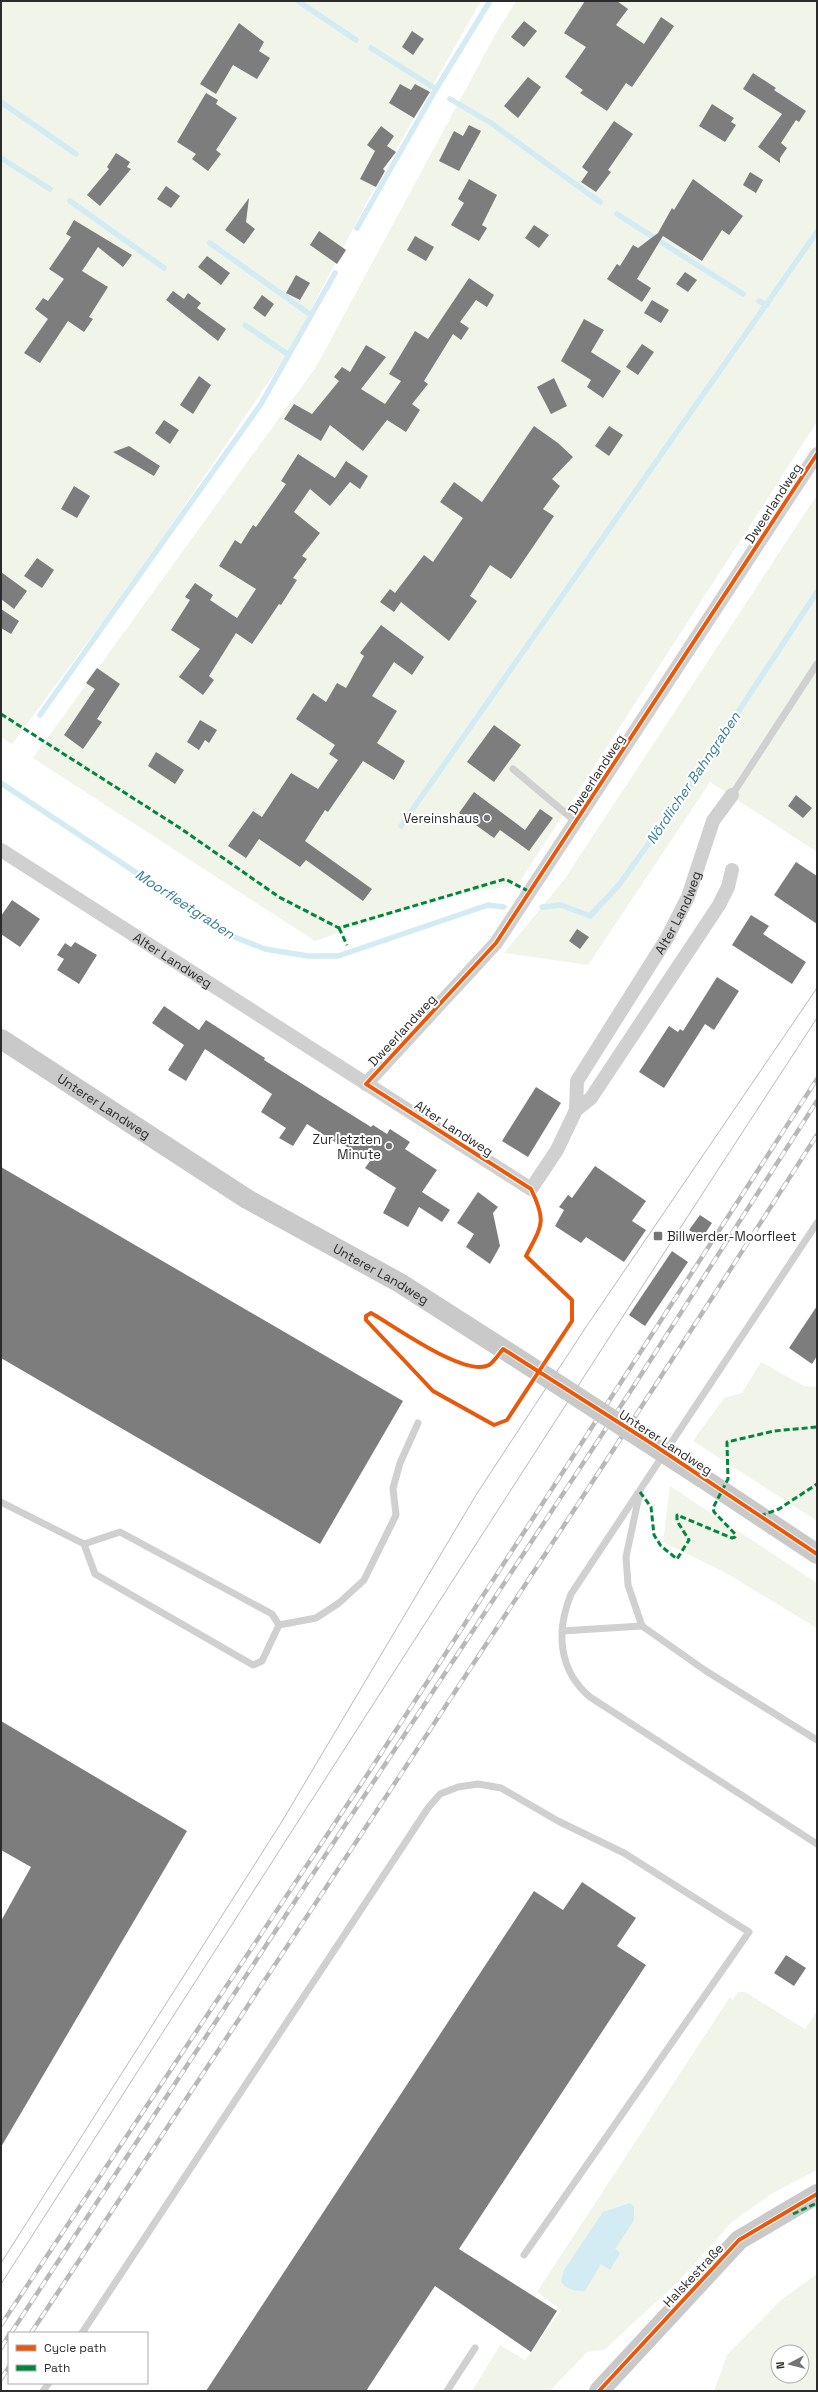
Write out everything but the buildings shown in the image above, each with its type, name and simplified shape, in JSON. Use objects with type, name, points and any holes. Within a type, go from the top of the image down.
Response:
[{"type":"main road","name":"Unterer Landweg","points":[[1,1039],[247,1199],[400,1283],[701,1477],[817,1554]]},
{"type":"main road","name":"Halskestraße","points":[[599,2391],[739,2240],[817,2194]]},
{"type":"street","name":"Dweerlandweg","points":[[366,1084],[496,943],[817,454]]},
{"type":"street","name":"Alter Landweg","points":[[1,850],[531,1189],[557,1150],[576,1110],[577,1081],[667,938],[688,897],[713,821],[732,795]]},
{"type":"street","name":"Alter Landweg","points":[[576,1110],[591,1098],[718,905],[728,887],[732,870]]},
{"type":"lane","points":[[732,795],[817,664]]},
{"type":"lane","points":[[513,769],[576,822]]},
{"type":"lane","points":[[817,1223],[571,1594],[562,1617],[562,1631],[569,1673],[580,1688],[590,1697],[817,1844]]},
{"type":"lane","points":[[279,1625],[316,1618],[339,1603],[364,1580],[396,1515],[393,1488],[400,1463],[418,1423]]},
{"type":"lane","points":[[640,1492],[626,1557],[628,1585],[642,1626],[706,1670],[817,1740]]},
{"type":"lane","points":[[1,1502],[84,1544],[95,1574],[253,1665],[262,1661],[279,1625]]},
{"type":"lane","points":[[84,1544],[120,1532],[272,1614],[279,1625]]},
{"type":"lane","points":[[562,1631],[642,1626]]},
{"type":"lane","points":[[83,2332],[428,1808],[440,1794],[458,1786],[478,1784],[501,1788],[558,1821],[624,1853],[749,1932],[524,2254]]},
{"type":"lane","points":[[447,2391],[475,2348]]},
{"type":"shaded area","points":[[1,1],[481,1],[376,185],[290,350],[139,573],[12,744],[1,737]]},
{"type":"shaded area","points":[[516,1],[817,1],[817,422],[517,886],[465,894],[414,907],[315,941],[33,758],[316,367],[495,35]]},
{"type":"shaded area","points":[[817,495],[817,852],[710,782],[588,965],[504,953],[564,880]]},
{"type":"shaded area","points":[[761,1362],[804,1386],[817,1387],[817,1521],[693,1441],[724,1398],[742,1393]]},
{"type":"shaded area","points":[[670,1486],[817,1583],[817,1628],[726,1573],[663,1542]]},
{"type":"shaded area","points":[[738,1992],[745,1992],[805,2029],[817,2011],[817,2170],[771,2194],[731,2223],[677,2283],[604,2350],[587,2352],[550,2391],[472,2391],[500,2345],[525,2360],[561,2310],[537,2292],[730,1997],[733,2000]]},
{"type":"shaded area","points":[[817,2274],[817,2391],[714,2391],[727,2355],[781,2300]]},
{"type":"water","points":[[630,2203],[634,2207],[634,2220],[615,2249],[620,2253],[610,2270],[601,2264],[585,2291],[574,2290],[565,2286],[561,2281],[564,2270],[603,2212]]},
{"type":"waterway","points":[[298,1],[356,40]]},
{"type":"waterway","points":[[357,228],[436,89],[490,1]]},
{"type":"waterway","points":[[371,48],[436,89]]},
{"type":"waterway","points":[[450,99],[491,123],[600,202]]},
{"type":"waterway","points":[[1,102],[76,154]]},
{"type":"waterway","points":[[1,158],[50,189]]},
{"type":"waterway","points":[[70,201],[164,268]]},
{"type":"waterway","points":[[617,214],[743,294]]},
{"type":"waterway","points":[[401,826],[817,232]]},
{"type":"waterway","points":[[210,243],[311,315]]},
{"type":"waterway","points":[[40,715],[261,404],[335,273]]},
{"type":"waterway","points":[[759,301],[767,305]]},
{"type":"waterway","points":[[245,325],[289,355]]},
{"type":"waterway","name":"Nördlicher Bahngraben","points":[[542,907],[561,905],[590,916],[619,885],[686,791],[817,592]]},
{"type":"waterway","name":"Moorfleetgraben","points":[[1,783],[232,936],[265,949],[308,956],[338,956],[488,905],[504,907]]},
{"type":"tram line","points":[[1,2263],[281,1823],[476,1495],[586,1327],[817,988]]},
{"type":"tram line","points":[[1,2284],[510,1492],[817,1018]]},
{"type":"railway","points":[[1,2325],[369,1772],[817,1079]]},
{"type":"railway","points":[[12,2332],[628,1395],[817,1101]]},
{"type":"railway","points":[[32,2332],[525,1586],[817,1135]]},
{"type":"railway","points":[[1,2348],[8,2337]]},
{"type":"railway","points":[[1,2379],[8,2368]]},
{"type":"marked path","points":[[1,714],[180,828],[279,897],[339,928],[505,879],[530,892]]},
{"type":"marked path","points":[[339,928],[347,945]]},
{"type":"marked path","points":[[640,1492],[651,1507],[654,1535],[661,1546],[677,1559],[689,1540],[677,1521],[677,1515],[732,1538],[736,1535],[714,1512],[713,1508],[728,1479],[727,1442],[774,1431],[817,1427]]},
{"type":"marked path","points":[[760,1516],[779,1509],[817,1484]]},
{"type":"marked path","points":[[793,2214],[817,2203]]},
{"type":"cycle path","points":[[817,454],[496,943],[366,1084],[531,1189],[541,1217],[539,1230],[526,1256],[572,1300],[572,1321],[507,1420],[494,1425],[433,1391],[366,1320],[366,1316],[371,1313],[429,1348],[464,1364],[478,1367],[489,1365],[495,1360],[503,1349],[511,1354],[651,1443],[817,1554]]},
{"type":"cycle path","points":[[599,2391],[739,2240],[817,2194]]},
{"type":"place","name":"Vereinshaus","points":[[487,818]]},
{"type":"place","name":"Zur letzten Minute","points":[[389,1146]]},
{"type":"place","name":"Billwerder-Moorfleet","points":[[658,1236]]}]
